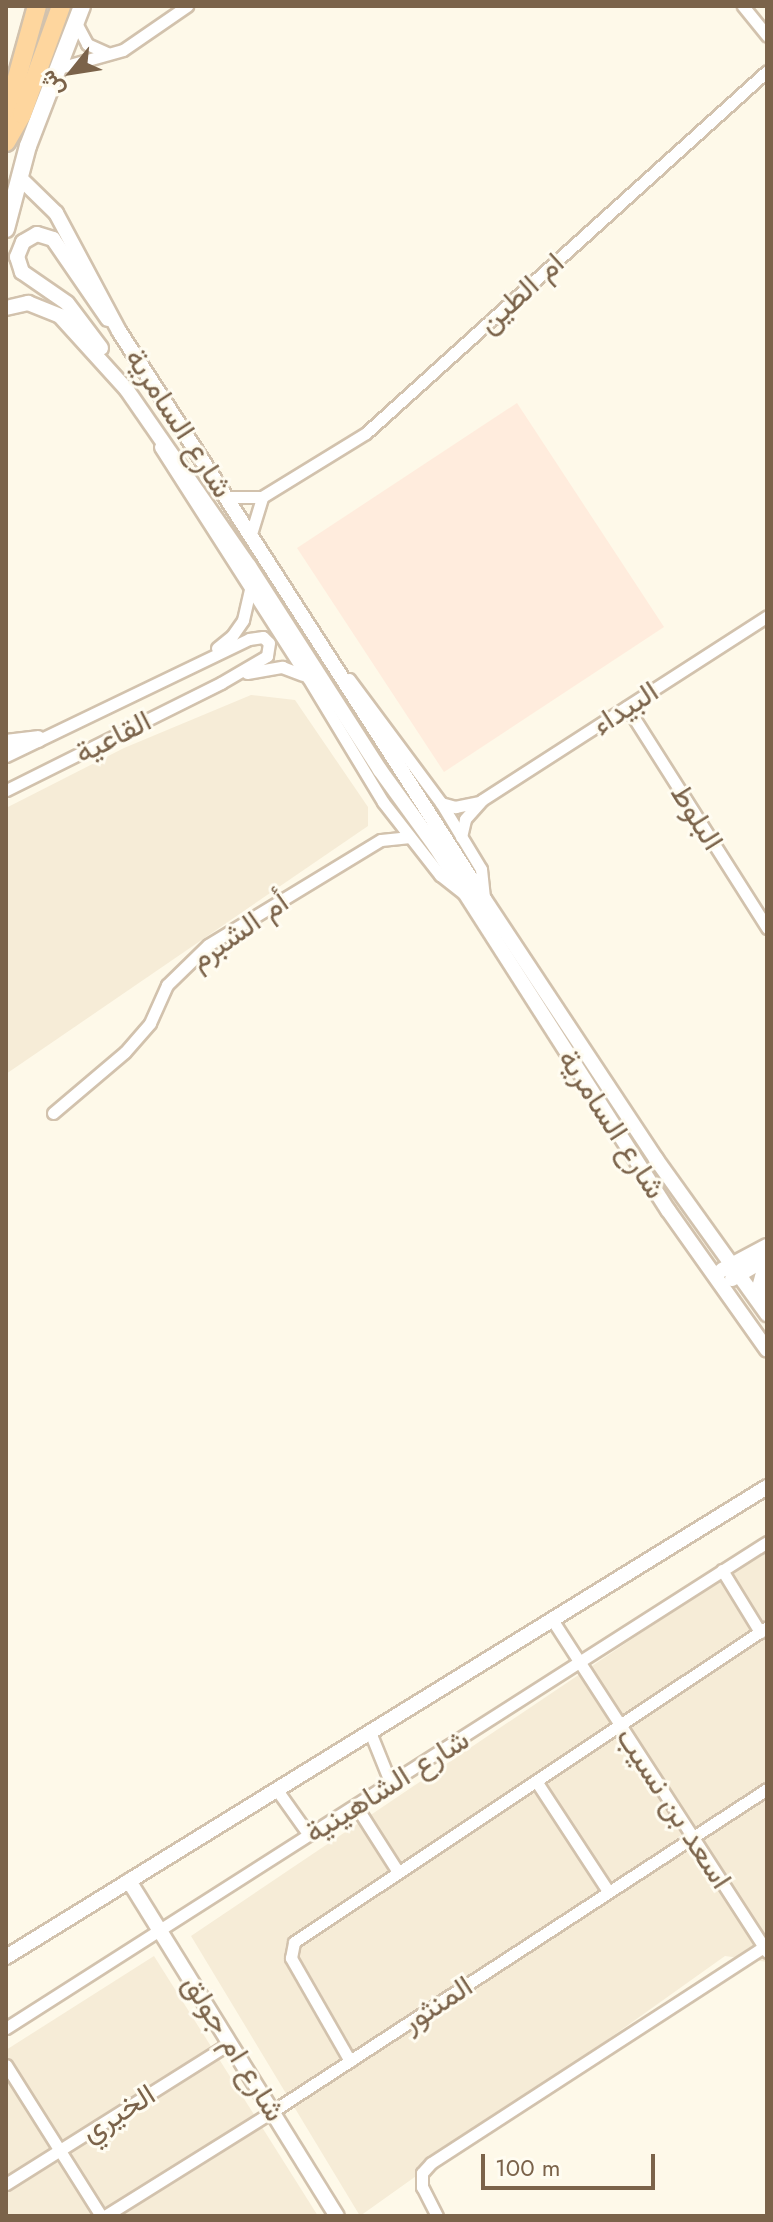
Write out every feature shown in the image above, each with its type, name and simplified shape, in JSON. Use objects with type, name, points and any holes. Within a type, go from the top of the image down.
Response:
[{"type":"highway","points":[[6,117],[37,6]]},
{"type":"highway","points":[[6,142],[22,114],[61,6]]},
{"type":"main road","points":[[6,229],[28,146],[79,13]]},
{"type":"main road","points":[[6,743],[38,739]]},
{"type":"street","points":[[59,68],[112,54],[134,44],[187,6]]},
{"type":"street","points":[[743,6],[767,36]]},
{"type":"street","points":[[79,13],[90,47],[112,54]]},
{"type":"street","name":"ام الطين","points":[[262,497],[366,433],[767,71]]},
{"type":"street","name":"شارع السامرية","points":[[21,179],[61,220],[119,331],[484,899],[710,1238],[767,1312]]},
{"type":"street","points":[[119,331],[99,309],[57,242],[37,234],[23,242],[17,257],[22,272],[73,310],[127,390]]},
{"type":"street","name":"شارع السامرية","points":[[6,308],[28,303],[60,316],[127,390],[465,894],[717,1280],[767,1350]]},
{"type":"street","name":"شارع السامرية","points":[[155,431],[164,455],[308,678],[390,813],[440,875],[465,894]]},
{"type":"street","points":[[227,497],[262,497],[251,534]]},
{"type":"street","name":"القاعية","points":[[190,666],[238,629],[247,611],[250,589]]},
{"type":"street","name":"البيداء","points":[[461,837],[468,814],[482,800],[767,616]]},
{"type":"street","name":"القاعية","points":[[6,756],[254,636],[267,639],[270,648],[267,656],[221,683],[6,790]]},
{"type":"street","name":"القاعية","points":[[221,683],[267,667],[294,669],[308,678]]},
{"type":"street","name":"شارع السامرية","points":[[337,669],[360,692],[441,803],[481,869],[484,899]]},
{"type":"street","name":"البلوط","points":[[627,707],[767,928]]},
{"type":"street","name":"البيداء","points":[[441,803],[464,806],[482,800]]},
{"type":"street","points":[[381,840],[390,813]]},
{"type":"street","name":"أم الشبرم","points":[[53,1113],[125,1052],[150,1023],[167,985],[208,945],[381,840],[410,837]]},
{"type":"street","points":[[549,1027],[563,1018]]},
{"type":"street","points":[[710,1238],[735,1251],[762,1257]]},
{"type":"street","points":[[767,1246],[762,1257],[760,1285],[767,1312]]},
{"type":"street","points":[[717,1280],[762,1257]]},
{"type":"street","name":"شارع الشاهينية","points":[[6,1957],[767,1487]]},
{"type":"street","name":"شارع الشاهينية","points":[[6,2028],[767,1542]]},
{"type":"street","points":[[350,2061],[295,1967],[290,1951],[301,1936],[763,1629],[722,1570]]},
{"type":"street","name":"اسعد بن نسيب","points":[[553,1621],[765,1950]]},
{"type":"street","points":[[370,1732],[391,1784]]},
{"type":"street","points":[[536,1781],[608,1891]]},
{"type":"street","name":"المنثور","points":[[103,2216],[273,2111],[767,1789]]},
{"type":"street","points":[[277,1790],[309,1835]]},
{"type":"street","points":[[356,1806],[398,1872]]},
{"type":"street","name":"شارع ام جولق","points":[[129,1881],[337,2216]]},
{"type":"street","points":[[437,2216],[422,2187],[422,2173],[431,2163],[765,1950]]},
{"type":"street","name":"الخيري","points":[[6,2184],[230,2043]]},
{"type":"street","points":[[6,2065],[103,2216]]},
{"type":"shaded area","points":[[517,403],[664,627],[444,772],[297,548]]},
{"type":"shaded area","points":[[251,695],[295,700],[368,807],[368,826],[6,1074],[6,808],[124,748]]},
{"type":"shaded area","points":[[767,1548],[767,1962],[725,1956],[360,2216],[191,1936]]},
{"type":"shaded area","points":[[154,1956],[318,2216],[6,2216],[6,2050]]}]
